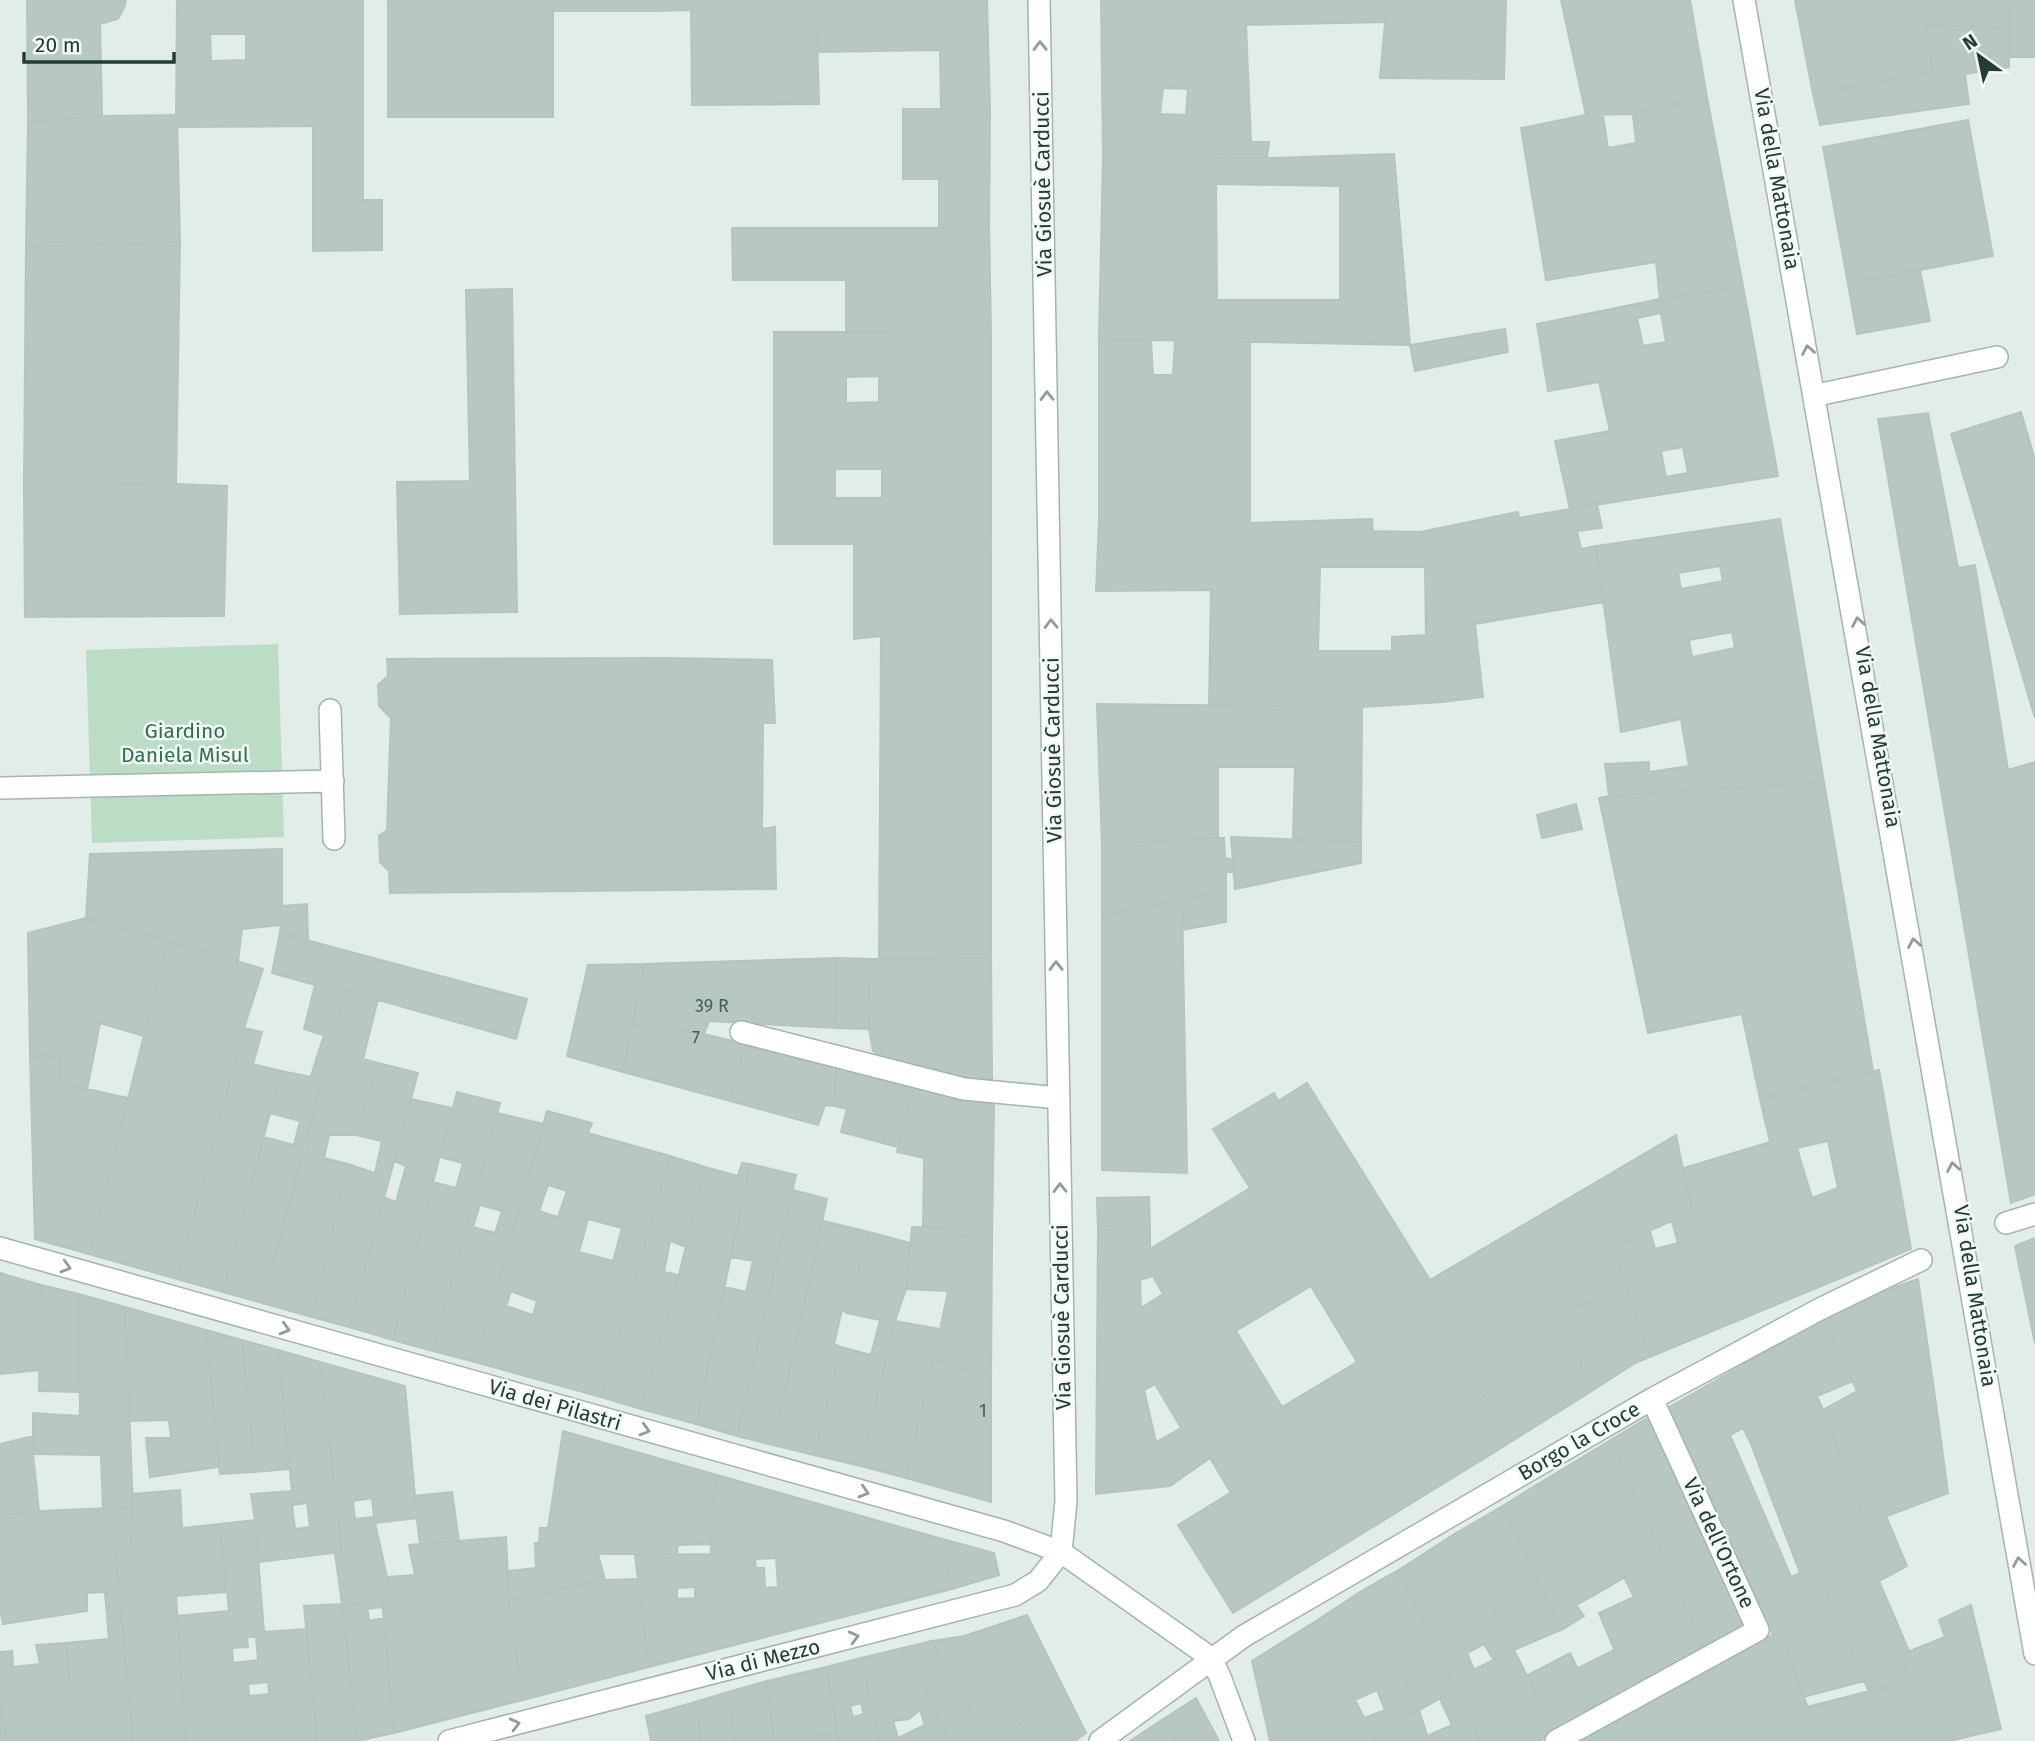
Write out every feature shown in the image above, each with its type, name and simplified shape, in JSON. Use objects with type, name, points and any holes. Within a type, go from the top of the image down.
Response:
[{"type":"street","name":"Via Giosuè Carducci","points":[[1040,0],[1066,1501],[1061,1552]]},
{"type":"street","name":"Via della Mattonaia","points":[[1744,0],[1817,395],[1964,1227],[2035,1654]]},
{"type":"street","points":[[1817,395],[1997,357]]},
{"type":"street","points":[[330,710],[334,839]]},
{"type":"street","points":[[0,788],[333,781]]},
{"type":"street","points":[[741,1032],[964,1089],[1059,1098]]},
{"type":"street","points":[[2006,1223],[2035,1214]]},
{"type":"street","name":"Via dei Pilastri","points":[[0,1248],[1004,1531],[1061,1552],[1214,1666]]},
{"type":"street","name":"Borgo la Croce","points":[[1100,1741],[1214,1666],[1244,1636],[1652,1399],[1820,1309],[1922,1260]]},
{"type":"street","name":"Via dell'Ortone","points":[[1556,1741],[1758,1630],[1652,1399]]},
{"type":"street","name":"Via di Mezzo","points":[[449,1741],[1016,1595],[1038,1581],[1061,1552]]},
{"type":"street","points":[[1214,1666],[1244,1741]]},
{"type":"green space","name":"Giardino Daniela Misul","points":[[278,644],[284,837],[92,843],[86,650]]},
{"type":"building","points":[[27,0],[126,0],[118,19],[100,24],[102,116],[28,122]]},
{"type":"building","points":[[177,0],[363,0],[363,200],[382,200],[382,250],[313,251],[313,126],[176,127]],"holes":[[[210,34],[246,34],[246,60],[211,61]]]},
{"type":"building","points":[[388,0],[658,0],[658,11],[553,11],[553,117],[388,117]]},
{"type":"building","points":[[658,0],[816,0],[819,104],[692,105],[691,10],[658,11]]},
{"type":"building","points":[[816,0],[987,0],[990,109],[941,109],[940,50],[817,52]]},
{"type":"building","points":[[1101,0],[1387,0],[1385,22],[1246,25],[1251,142],[1269,142],[1267,158],[1103,157]],"holes":[[[1163,88],[1188,89],[1186,115],[1160,114]]]},
{"type":"building","points":[[1387,0],[1506,0],[1504,79],[1380,78]]},
{"type":"building","points":[[1561,0],[1690,0],[1707,97],[1633,114],[1586,115]]},
{"type":"building","points":[[1795,0],[2009,0],[2009,28],[1926,25],[1932,72],[1813,94]]},
{"type":"building","points":[[2009,0],[2035,0],[2035,57],[2009,57]]},
{"type":"building","points":[[1926,25],[2009,28],[2009,67],[1965,74],[1969,104],[1820,125],[1813,94],[1932,72]]},
{"type":"building","points":[[1707,97],[1743,286],[1660,299],[1656,262],[1546,280],[1521,128],[1586,115],[1603,116],[1608,148],[1636,143],[1633,114]]},
{"type":"building","points":[[903,109],[990,109],[989,228],[939,228],[939,179],[903,179]]},
{"type":"building","points":[[177,115],[180,242],[26,247],[28,122],[102,116]]},
{"type":"building","points":[[1968,120],[1993,256],[1848,284],[1823,147]]},
{"type":"building","points":[[1394,154],[1410,345],[1099,339],[1103,157],[1267,158]],"holes":[[[1216,184],[1340,186],[1340,300],[1217,300]]]},
{"type":"building","points":[[732,228],[989,228],[991,332],[846,333],[846,280],[733,280]]},
{"type":"building","points":[[180,242],[176,484],[24,486],[26,247]]},
{"type":"building","points":[[1920,270],[1930,321],[1857,334],[1848,284]]},
{"type":"building","points":[[1743,286],[1778,476],[1570,509],[1555,441],[1610,431],[1599,382],[1548,391],[1537,324],[1660,299]],"holes":[[[1661,313],[1666,342],[1643,346],[1637,318]],[[1683,447],[1688,473],[1666,477],[1661,451]]]},
{"type":"building","points":[[512,289],[517,612],[400,614],[397,482],[470,481],[466,290]]},
{"type":"building","points":[[1505,329],[1508,352],[1415,371],[1410,345]]},
{"type":"building","points":[[774,332],[991,332],[991,544],[774,544]],"holes":[[[879,376],[879,402],[846,403],[846,377]],[[835,469],[882,469],[882,498],[835,498]]]},
{"type":"building","points":[[1099,339],[1151,341],[1153,375],[1173,375],[1175,341],[1250,342],[1250,523],[1099,523]]},
{"type":"building","points":[[2021,412],[2035,460],[2035,718],[1951,434]]},
{"type":"building","points":[[1928,413],[1958,568],[1975,565],[2008,770],[2035,762],[2035,1194],[2011,1203],[1878,419]]},
{"type":"building","points":[[24,486],[227,486],[224,616],[25,617]]},
{"type":"building","points":[[1597,504],[1602,528],[1577,531],[1581,549],[1596,546],[1604,602],[1475,624],[1483,697],[1362,707],[1209,706],[1211,590],[1096,591],[1099,523],[1250,523],[1372,519],[1373,531],[1420,532],[1518,512],[1519,518]],"holes":[[[1320,567],[1425,567],[1426,635],[1392,637],[1392,651],[1318,651]]]},
{"type":"building","points":[[1780,519],[1824,782],[1609,796],[1605,764],[1649,762],[1649,772],[1689,766],[1681,719],[1621,732],[1596,546]],"holes":[[[1720,566],[1723,581],[1681,589],[1678,573]],[[1732,632],[1735,648],[1692,657],[1689,640]]]},
{"type":"building","points":[[854,544],[991,544],[991,958],[879,959],[881,636],[854,639]]},
{"type":"building","points":[[387,659],[772,660],[775,723],[763,723],[762,829],[775,827],[776,889],[390,893],[389,871],[380,862],[379,836],[387,830],[391,718],[379,706],[378,685],[388,676]]},
{"type":"building","points":[[1097,704],[1362,707],[1361,842],[1293,839],[1295,767],[1218,767],[1218,838],[1102,844]]},
{"type":"building","points":[[1824,782],[1873,1071],[1760,1099],[1742,1014],[1648,1033],[1599,798]]},
{"type":"building","points":[[1576,804],[1582,829],[1542,838],[1537,815]]},
{"type":"building","points":[[1231,837],[1361,842],[1361,863],[1235,889]]},
{"type":"building","points":[[1224,838],[1225,858],[1234,860],[1233,872],[1226,872],[1226,891],[1102,916],[1102,844]]},
{"type":"building","points":[[282,849],[282,906],[307,904],[308,940],[280,933],[281,925],[242,929],[238,961],[86,918],[90,854]]},
{"type":"building","points":[[1226,891],[1226,922],[1182,930],[1182,900]]},
{"type":"building","points":[[1182,900],[1187,1173],[1102,1170],[1102,916]]},
{"type":"building","points":[[86,918],[168,940],[144,1036],[100,1023],[87,1090],[60,1083],[60,1058],[30,1055],[28,933]]},
{"type":"building","points":[[280,933],[527,999],[516,1039],[347,991],[333,1038],[304,1029],[315,985],[272,973]]},
{"type":"building","points":[[168,940],[263,969],[244,1028],[177,1279],[89,1254]]},
{"type":"building","points":[[837,958],[835,1028],[709,1021],[704,1034],[632,1024],[644,964]]},
{"type":"building","points":[[837,958],[870,959],[869,1029],[835,1028]]},
{"type":"building","points":[[991,958],[992,1079],[931,1080],[894,1064],[873,1051],[869,1029],[870,959]]},
{"type":"building","points":[[644,964],[623,1072],[567,1056],[588,965]]},
{"type":"building","points":[[347,991],[378,999],[363,1059],[378,1063],[356,1135],[329,1135],[324,1158],[348,1164],[312,1317],[262,1303],[307,1144],[322,1079],[311,1076],[324,1035],[333,1038]]},
{"type":"building","points":[[632,1024],[704,1034],[745,1044],[730,1101],[623,1072]]},
{"type":"building","points":[[244,1028],[262,1032],[253,1064],[281,1071],[223,1292],[177,1279]]},
{"type":"building","points":[[745,1044],[836,1063],[834,1106],[825,1105],[818,1125],[730,1101]]},
{"type":"building","points":[[30,1055],[60,1058],[60,1083],[128,1098],[89,1254],[35,1239]]},
{"type":"building","points":[[378,1063],[418,1073],[349,1327],[312,1317],[348,1164],[375,1173],[382,1141],[356,1135]]},
{"type":"building","points":[[836,1063],[914,1085],[898,1147],[841,1132],[847,1109],[834,1106]]},
{"type":"building","points":[[1879,1070],[1911,1249],[1650,1357],[1613,1247],[1650,1231],[1655,1249],[1678,1243],[1672,1221],[1692,1212],[1684,1168],[1770,1142],[1760,1099]],"holes":[[[1828,1141],[1838,1188],[1812,1198],[1797,1148]]]},
{"type":"building","points":[[281,1071],[322,1079],[262,1303],[223,1292],[264,1137],[294,1145],[300,1121],[270,1113]]},
{"type":"building","points":[[1307,1083],[1430,1280],[1676,1135],[1692,1212],[1613,1247],[1650,1357],[1635,1363],[1609,1298],[1563,1309],[1590,1392],[1512,1441],[1457,1353],[1231,1493],[1210,1458],[1170,1486],[1096,1494],[1098,1230],[1150,1229],[1150,1249],[1250,1188],[1213,1129],[1274,1093],[1278,1101]],"holes":[[[1153,1276],[1163,1294],[1141,1308],[1140,1280]],[[1311,1286],[1357,1362],[1282,1407],[1236,1331]],[[1155,1384],[1181,1428],[1156,1442],[1144,1390]]]},
{"type":"building","points":[[914,1085],[994,1103],[992,1238],[952,1236],[954,1228],[923,1227],[924,1158],[897,1152]]},
{"type":"building","points":[[457,1092],[500,1103],[433,1351],[393,1340],[433,1182],[456,1188],[463,1163],[440,1157]]},
{"type":"building","points":[[411,1099],[452,1108],[393,1340],[349,1327],[384,1197],[396,1202],[406,1166],[394,1161]]},
{"type":"building","points":[[547,1111],[592,1123],[588,1133],[670,1156],[601,1397],[475,1362]],"holes":[[[548,1185],[567,1191],[558,1217],[539,1211]],[[588,1219],[622,1228],[613,1261],[579,1252]],[[511,1291],[537,1301],[533,1315],[506,1306]]]},
{"type":"building","points":[[497,1113],[544,1124],[475,1362],[433,1351]],"holes":[[[480,1205],[502,1211],[495,1233],[473,1227]]]},
{"type":"building","points":[[670,1156],[705,1167],[686,1247],[670,1241],[664,1272],[679,1275],[641,1409],[601,1397]]},
{"type":"building","points":[[742,1163],[750,1164],[696,1424],[641,1409],[679,1275],[705,1167],[738,1176]]},
{"type":"building","points":[[750,1164],[796,1175],[737,1436],[696,1424],[725,1287],[746,1292],[753,1261],[731,1257]]},
{"type":"building","points":[[793,1190],[827,1199],[773,1445],[737,1436]]},
{"type":"building","points":[[1149,1197],[1150,1229],[1098,1230],[1097,1198]]},
{"type":"building","points":[[823,1221],[869,1232],[847,1313],[842,1310],[834,1344],[841,1347],[814,1455],[773,1445]]},
{"type":"building","points":[[912,1227],[954,1228],[952,1236],[992,1238],[991,1377],[943,1363],[944,1347],[937,1345],[948,1291],[906,1289]]},
{"type":"building","points":[[869,1232],[910,1243],[906,1289],[895,1321],[861,1466],[814,1455],[841,1347],[871,1355],[880,1320],[847,1313]]},
{"type":"building","points":[[2035,1238],[2035,1344],[2015,1246]]},
{"type":"building","points":[[0,1273],[41,1285],[40,1370],[0,1374]]},
{"type":"building","points":[[1918,1279],[1937,1411],[1839,1450],[1823,1410],[1857,1391],[1824,1317],[1869,1296]]},
{"type":"building","points":[[41,1285],[79,1294],[79,1392],[39,1391]]},
{"type":"building","points":[[79,1294],[125,1307],[133,1507],[103,1509],[101,1455],[33,1454],[33,1413],[80,1416]]},
{"type":"building","points":[[1609,1298],[1635,1363],[1590,1392],[1563,1309]]},
{"type":"building","points":[[125,1307],[206,1330],[219,1467],[150,1477],[146,1438],[171,1438],[169,1420],[130,1421]]},
{"type":"building","points":[[1824,1317],[1853,1381],[1817,1396],[1823,1410],[1786,1427],[1757,1357]]},
{"type":"building","points":[[895,1321],[940,1329],[937,1345],[944,1347],[943,1363],[933,1360],[906,1478],[861,1466]]},
{"type":"building","points":[[206,1330],[242,1340],[255,1472],[220,1474]]},
{"type":"building","points":[[242,1340],[278,1350],[289,1469],[255,1472]]},
{"type":"building","points":[[278,1350],[320,1362],[342,1552],[259,1562],[251,1494],[292,1491]],"holes":[[[307,1503],[310,1527],[295,1529],[292,1505]]]},
{"type":"building","points":[[1457,1353],[1495,1414],[1463,1434],[1480,1461],[1233,1613],[1178,1525]]},
{"type":"building","points":[[1757,1357],[1786,1427],[1751,1444],[1743,1428],[1730,1435],[1777,1544],[1740,1562],[1668,1408]]},
{"type":"building","points":[[933,1360],[991,1377],[991,1502],[906,1478]]},
{"type":"building","points":[[320,1362],[405,1386],[417,1518],[375,1523],[392,1599],[382,1600],[384,1607],[368,1609],[367,1603],[342,1604],[335,1553],[342,1552]],"holes":[[[372,1498],[374,1517],[355,1519],[353,1501]]]},
{"type":"building","points":[[1823,1410],[1866,1524],[1886,1516],[1907,1566],[1879,1581],[1909,1651],[1900,1655],[1912,1680],[1869,1692],[1816,1566],[1800,1573],[1751,1444]]},
{"type":"building","points":[[1937,1411],[1948,1493],[1866,1524],[1839,1450]]},
{"type":"building","points":[[1495,1414],[1512,1441],[1480,1461],[1463,1434]]},
{"type":"building","points":[[1649,1417],[1748,1628],[1705,1650],[1611,1440]]},
{"type":"building","points":[[563,1431],[717,1475],[710,1518],[710,1544],[678,1545],[677,1554],[598,1554],[605,1580],[509,1600],[507,1571],[536,1568],[535,1543],[539,1543],[540,1528],[548,1528]]},
{"type":"building","points":[[33,1436],[39,1511],[0,1515],[0,1444]]},
{"type":"building","points":[[1611,1440],[1671,1573],[1659,1580],[1647,1564],[1596,1594],[1538,1484]]},
{"type":"building","points":[[717,1475],[939,1538],[952,1589],[649,1667],[635,1555],[711,1554],[710,1518]],"holes":[[[776,1558],[778,1587],[765,1588],[764,1568],[756,1568],[755,1559]],[[695,1587],[695,1598],[677,1599],[677,1588]]]},
{"type":"building","points":[[1538,1484],[1596,1594],[1576,1605],[1584,1616],[1563,1629],[1501,1507]]},
{"type":"building","points":[[180,1490],[182,1528],[220,1524],[226,1592],[176,1596],[186,1741],[133,1741],[116,1552],[130,1549],[132,1494]]},
{"type":"building","points":[[452,1492],[459,1541],[420,1544],[414,1496]]},
{"type":"building","points":[[133,1507],[130,1549],[116,1552],[119,1591],[87,1593],[87,1611],[3,1624],[0,1609],[0,1515]]},
{"type":"building","points":[[1501,1507],[1563,1629],[1514,1650],[1453,1535]]},
{"type":"building","points":[[255,1520],[264,1632],[306,1629],[317,1741],[186,1741],[177,1616],[229,1611],[220,1524]],"holes":[[[247,1637],[256,1637],[258,1660],[233,1663],[232,1648],[248,1647]],[[268,1682],[269,1694],[249,1696],[248,1684]]]},
{"type":"building","points":[[1453,1535],[1514,1650],[1493,1659],[1484,1644],[1467,1653],[1474,1670],[1452,1680],[1397,1571]]},
{"type":"building","points":[[506,1537],[509,1600],[523,1700],[394,1733],[382,1600],[392,1599],[388,1577],[415,1575],[409,1545]]},
{"type":"building","points":[[939,1538],[994,1553],[999,1575],[952,1589]]},
{"type":"building","points":[[1777,1544],[1791,1577],[1816,1566],[1864,1681],[1803,1697],[1780,1631],[1773,1635],[1740,1562]]},
{"type":"building","points":[[1647,1564],[1659,1580],[1671,1573],[1688,1613],[1614,1649],[1599,1613],[1634,1597],[1624,1577]]},
{"type":"building","points":[[1397,1571],[1457,1689],[1419,1710],[1360,1592]]},
{"type":"building","points":[[638,1579],[649,1667],[523,1700],[509,1600],[605,1580]]},
{"type":"building","points":[[119,1591],[133,1741],[75,1741],[66,1643],[109,1639],[105,1593]]},
{"type":"building","points":[[1360,1592],[1419,1710],[1389,1721],[1377,1690],[1355,1700],[1316,1621]]},
{"type":"building","points":[[367,1603],[369,1621],[384,1618],[394,1733],[357,1741],[342,1604]]},
{"type":"building","points":[[342,1604],[357,1741],[317,1741],[304,1606]]},
{"type":"building","points":[[1971,1605],[2001,1729],[1949,1741],[1820,1741],[1807,1707],[1912,1680],[1900,1655],[1945,1637],[1939,1620]]},
{"type":"building","points":[[1688,1613],[1705,1650],[1597,1709],[1578,1668]]},
{"type":"building","points":[[1027,1615],[1086,1733],[1075,1741],[1031,1741],[964,1636]]},
{"type":"building","points":[[1316,1621],[1375,1741],[1270,1741],[1252,1661]]},
{"type":"building","points":[[1780,1631],[1820,1741],[1564,1741]]},
{"type":"building","points":[[964,1636],[1031,1741],[989,1741],[932,1641]]},
{"type":"building","points":[[932,1641],[989,1741],[951,1741],[903,1648]]},
{"type":"building","points":[[66,1643],[75,1741],[6,1741],[0,1693],[0,1652],[12,1651],[13,1667],[40,1664],[36,1645]]},
{"type":"building","points":[[903,1648],[951,1741],[879,1741],[861,1658]],"holes":[[[920,1710],[925,1725],[898,1738],[893,1721],[909,1719]]]},
{"type":"building","points":[[1514,1650],[1555,1732],[1540,1741],[1480,1741],[1452,1680]]},
{"type":"building","points":[[1570,1653],[1597,1709],[1555,1732],[1528,1675]]},
{"type":"building","points":[[861,1658],[879,1741],[839,1741],[826,1667]],"holes":[[[861,1703],[864,1714],[853,1717],[850,1706]]]},
{"type":"building","points":[[826,1667],[837,1733],[804,1739],[805,1741],[774,1741],[767,1681]]},
{"type":"building","points":[[767,1681],[774,1741],[735,1741],[728,1692]]},
{"type":"building","points":[[1457,1689],[1480,1741],[1429,1741],[1427,1736],[1452,1725],[1440,1699]]},
{"type":"building","points":[[728,1692],[735,1741],[701,1741],[695,1702]]},
{"type":"building","points":[[0,1693],[6,1741],[0,1741]]},
{"type":"building","points":[[1196,1698],[1219,1741],[1176,1741],[1165,1718]]},
{"type":"building","points":[[695,1702],[701,1741],[651,1741],[646,1716]]},
{"type":"building","points":[[1385,1710],[1389,1721],[1419,1710],[1429,1741],[1375,1741],[1364,1718]]},
{"type":"building","points":[[1165,1718],[1176,1741],[1130,1741]]},
{"type":"building","points":[[837,1733],[839,1741],[804,1739]]}]
